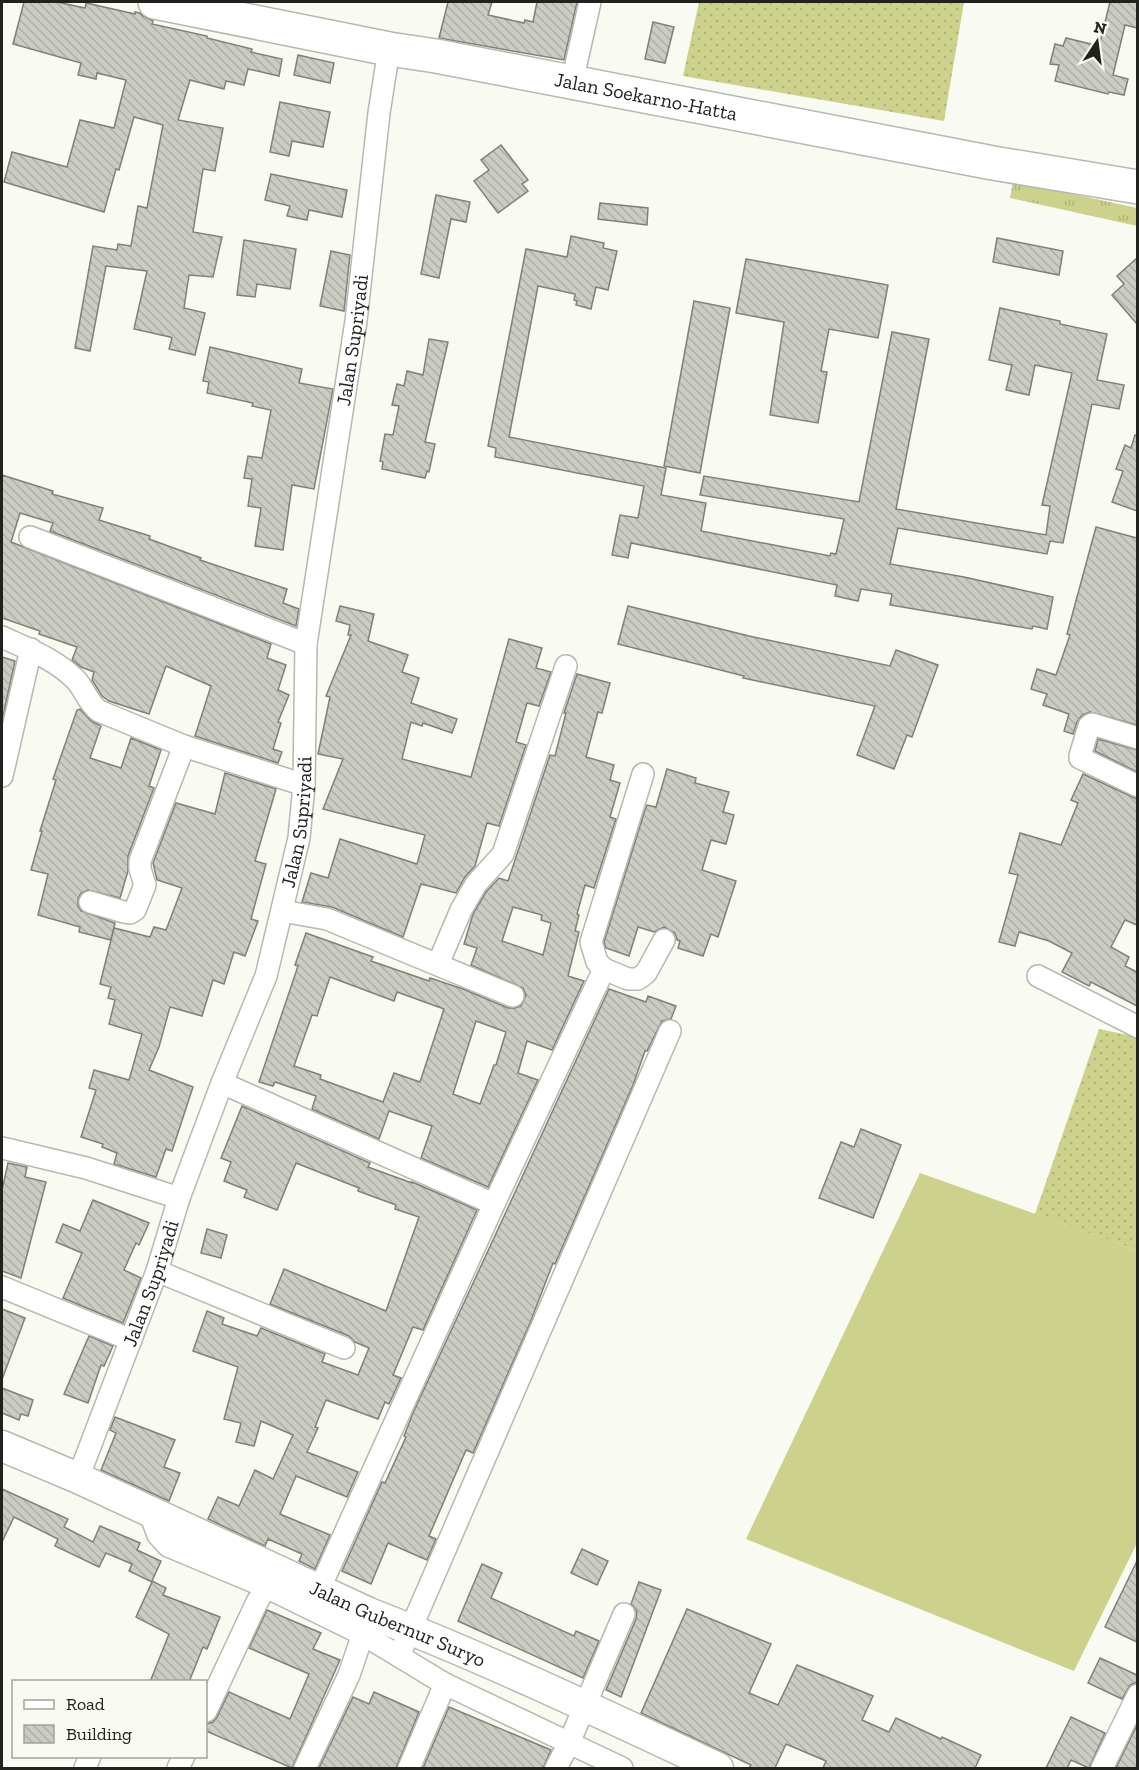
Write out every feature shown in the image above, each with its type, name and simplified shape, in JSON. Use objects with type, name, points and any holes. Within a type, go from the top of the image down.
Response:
[{"type":"main road","name":"Jalan Soekarno-Hatta","points":[[155,2],[389,49],[1137,187]]},
{"type":"main road","points":[[2,1446],[78,1479]]},
{"type":"main road","name":"Jalan Gubernur Suryo","points":[[78,1479],[149,1511],[272,1579],[319,1590],[367,1624],[411,1629],[718,1768]]},
{"type":"street","points":[[572,82],[590,2]]},
{"type":"street","name":"Jalan Supriyadi","points":[[78,1479],[157,1271],[179,1198],[222,1083],[266,976],[299,838],[304,785],[306,644],[356,321],[379,113],[389,49]]},
{"type":"street","points":[[30,537],[306,644]]},
{"type":"street","points":[[2,637],[31,649],[64,670],[79,683],[92,706],[99,711],[184,746],[304,785]]},
{"type":"street","points":[[2,776],[31,649]]},
{"type":"street","points":[[438,964],[461,910],[476,884],[502,854],[566,666]]},
{"type":"street","points":[[1137,738],[1092,724],[1089,726],[1080,754],[1080,758],[1137,786]]},
{"type":"street","points":[[90,902],[124,912],[130,913],[135,910],[145,885],[140,861],[184,746]]},
{"type":"street","points":[[643,774],[591,942],[597,962],[604,969],[638,980],[646,974],[664,940]]},
{"type":"street","points":[[282,910],[327,919],[513,996]]},
{"type":"street","points":[[319,1590],[494,1204],[604,969]]},
{"type":"street","points":[[1038,976],[1137,1028]]},
{"type":"street","points":[[399,1656],[670,1031]]},
{"type":"street","points":[[222,1083],[494,1204]]},
{"type":"street","points":[[2,1148],[86,1168],[179,1198]]},
{"type":"street","points":[[157,1271],[344,1348]]},
{"type":"street","points":[[2,1287],[131,1340]]},
{"type":"street","points":[[207,1709],[257,1602],[272,1579],[367,1624],[399,1656],[445,1684],[622,1768]]},
{"type":"street","points":[[556,1768],[624,1614]]},
{"type":"street","points":[[305,1768],[349,1675],[367,1624]]},
{"type":"street","points":[[408,1768],[445,1684]]},
{"type":"street","points":[[1102,1768],[1137,1695]]},
{"type":"green space","points":[[699,2],[964,2],[944,121],[683,76]]},
{"type":"green space","points":[[1013,181],[1137,208],[1137,226],[1010,198]]},
{"type":"green space","points":[[1099,1029],[1137,1037],[1137,1250],[1035,1214]]},
{"type":"green space","points":[[920,1173],[1137,1250],[1137,1543],[1074,1671],[746,1539]]},
{"type":"building","points":[[24,2],[57,2],[85,8],[86,3],[135,14],[135,12],[140,13],[153,21],[152,24],[207,36],[207,38],[252,49],[251,52],[282,59],[279,76],[248,69],[244,85],[226,81],[224,89],[190,80],[178,120],[223,128],[215,171],[203,169],[193,232],[222,237],[213,277],[189,275],[184,308],[205,313],[195,355],[169,349],[172,338],[170,337],[134,329],[147,271],[106,266],[90,351],[75,348],[93,246],[117,250],[118,244],[131,246],[138,206],[147,208],[163,125],[134,117],[104,212],[4,182],[12,152],[67,167],[80,120],[114,128],[126,80],[97,73],[96,79],[78,75],[81,63],[13,44]]},
{"type":"building","points":[[448,2],[492,2],[488,15],[524,23],[525,20],[533,22],[537,2],[577,2],[564,60],[439,38]]},
{"type":"building","points":[[1110,2],[1137,2],[1137,28],[1125,25],[1113,75],[1128,79],[1124,95],[1109,92],[1108,94],[1055,81],[1059,65],[1050,64],[1055,44],[1063,46],[1066,38],[1099,46]]},
{"type":"building","points":[[653,22],[674,27],[665,63],[645,59]]},
{"type":"building","points":[[298,55],[334,63],[330,83],[294,75]]},
{"type":"building","points":[[280,102],[330,112],[323,147],[292,141],[289,156],[270,152]]},
{"type":"building","points":[[501,145],[528,180],[522,184],[528,191],[498,213],[474,181],[489,170],[481,160]]},
{"type":"building","points":[[271,174],[347,190],[342,217],[309,210],[307,220],[287,216],[290,206],[265,200]]},
{"type":"building","points":[[436,195],[470,202],[466,222],[451,219],[439,278],[421,274]]},
{"type":"building","points":[[600,203],[648,208],[647,225],[598,219]]},
{"type":"building","points":[[571,236],[604,243],[603,248],[617,251],[608,290],[596,287],[591,309],[576,305],[575,294],[538,286],[509,437],[666,468],[661,495],[706,503],[701,531],[830,556],[831,553],[836,554],[844,519],[700,495],[704,476],[859,502],[892,332],[929,339],[896,509],[1046,535],[1050,506],[1042,505],[1072,373],[1035,365],[1029,395],[1006,390],[1012,365],[989,360],[1000,308],[1107,334],[1097,380],[1124,385],[1119,409],[1092,404],[1063,543],[1050,541],[1047,554],[898,528],[890,564],[964,577],[1053,597],[1047,629],[1033,626],[1032,629],[890,605],[892,594],[861,589],[858,601],[835,596],[837,585],[631,543],[628,558],[612,555],[620,515],[638,518],[644,486],[495,457],[496,448],[488,446],[526,249],[567,257]]},
{"type":"building","points":[[997,238],[1063,251],[1059,275],[993,262]]},
{"type":"building","points":[[244,240],[296,249],[290,289],[257,284],[255,297],[237,295]]},
{"type":"building","points":[[331,251],[350,255],[344,311],[320,306]]},
{"type":"building","points":[[1137,258],[1137,324],[1112,295],[1124,284],[1117,276]]},
{"type":"building","points":[[746,259],[888,285],[878,338],[829,329],[821,371],[827,372],[818,423],[770,415],[784,322],[736,313]]},
{"type":"building","points":[[694,301],[730,308],[700,473],[664,466]]},
{"type":"building","points":[[429,339],[448,342],[425,442],[435,444],[429,472],[427,471],[425,478],[382,469],[383,462],[380,461],[385,434],[393,435],[399,406],[392,405],[397,384],[404,386],[407,371],[423,375]]},
{"type":"building","points":[[210,347],[302,369],[299,383],[333,389],[314,489],[292,485],[283,550],[255,546],[261,508],[248,506],[252,479],[244,478],[248,456],[262,458],[271,410],[252,406],[253,403],[207,393],[209,382],[203,381]]},
{"type":"building","points":[[1135,435],[1137,436],[1137,511],[1112,502],[1123,471],[1116,469],[1125,445],[1131,448]]},
{"type":"building","points":[[2,475],[53,491],[52,494],[103,508],[99,520],[150,536],[149,539],[201,558],[200,560],[287,589],[283,603],[299,609],[296,626],[50,531],[53,523],[20,513],[11,542],[271,644],[267,658],[286,665],[278,690],[289,695],[278,722],[281,723],[273,749],[282,752],[278,763],[195,736],[211,686],[166,666],[149,714],[109,701],[102,696],[92,680],[94,672],[81,667],[72,660],[77,647],[2,618]]},
{"type":"building","points":[[1096,527],[1137,538],[1137,725],[1090,712],[1082,715],[1073,734],[1064,731],[1069,714],[1043,705],[1047,694],[1031,689],[1037,669],[1056,675],[1070,635],[1067,634]]},
{"type":"building","points":[[340,606],[374,614],[368,641],[408,655],[402,672],[419,678],[411,703],[457,719],[452,733],[423,723],[422,726],[411,722],[402,759],[471,777],[509,639],[542,648],[536,668],[551,672],[539,706],[527,703],[516,742],[526,745],[499,826],[487,823],[475,866],[465,877],[456,893],[421,884],[403,937],[332,907],[302,902],[311,873],[328,878],[340,839],[417,864],[425,835],[323,809],[343,759],[318,754],[330,697],[326,696],[351,635],[348,635],[350,625],[336,621]]},
{"type":"building","points":[[628,606],[749,636],[890,666],[896,650],[938,665],[912,737],[907,735],[894,769],[857,755],[875,706],[743,678],[744,676],[618,644]]},
{"type":"building","points":[[2,657],[15,661],[2,721]]},
{"type":"building","points":[[577,674],[610,683],[602,713],[598,712],[586,757],[614,765],[610,780],[620,783],[610,817],[616,819],[594,888],[585,885],[577,914],[579,915],[575,931],[579,932],[568,976],[584,981],[552,1050],[527,1041],[518,1073],[538,1080],[488,1187],[421,1158],[432,1126],[389,1111],[379,1139],[312,1109],[316,1096],[275,1082],[273,1086],[259,1082],[298,966],[295,965],[306,933],[373,957],[371,961],[429,981],[430,978],[463,989],[508,1008],[521,1006],[526,995],[523,988],[471,965],[477,948],[464,944],[473,914],[486,892],[499,878],[508,881],[550,755],[555,756],[566,713],[564,713]],"holes":[[[513,907],[542,915],[541,920],[551,923],[543,955],[502,941]],[[330,977],[394,1001],[397,992],[444,1009],[420,1082],[394,1073],[383,1102],[320,1079],[321,1075],[294,1066],[312,1015],[317,1016]],[[476,1021],[506,1032],[496,1065],[494,1065],[480,1104],[453,1094]]]},
{"type":"building","points":[[80,709],[91,721],[101,726],[90,758],[121,768],[131,738],[161,750],[149,786],[154,788],[128,856],[128,871],[120,898],[88,890],[81,893],[78,899],[81,911],[115,923],[111,940],[79,932],[80,927],[38,915],[48,874],[31,870],[56,780],[53,779],[77,710]]},
{"type":"building","points":[[1098,739],[1137,750],[1137,772],[1095,751]]},
{"type":"building","points":[[667,769],[696,778],[695,783],[729,792],[723,812],[734,815],[726,844],[711,840],[702,870],[736,881],[718,937],[711,934],[703,956],[678,948],[680,941],[677,940],[675,933],[664,927],[654,932],[638,927],[629,956],[606,948],[604,942],[645,810],[647,805],[656,807]]},
{"type":"building","points":[[225,773],[276,789],[255,861],[266,864],[251,919],[258,921],[245,956],[234,952],[224,984],[213,980],[202,1016],[170,1007],[159,1047],[149,1070],[193,1087],[172,1151],[166,1149],[156,1177],[114,1164],[117,1153],[102,1147],[103,1144],[81,1137],[96,1090],[89,1088],[94,1070],[129,1080],[142,1034],[109,1024],[115,1000],[108,998],[111,987],[100,984],[114,928],[150,937],[154,927],[166,930],[182,888],[157,880],[153,863],[176,803],[215,814]]},
{"type":"building","points":[[1083,774],[1137,799],[1137,925],[1125,920],[1111,947],[1129,957],[1125,966],[1137,972],[1137,1006],[1091,982],[1089,986],[1062,972],[1072,953],[1049,941],[1019,932],[1015,946],[999,942],[1018,875],[1009,873],[1020,833],[1061,845],[1078,803],[1071,800]]},
{"type":"building","points":[[609,989],[646,1002],[648,996],[676,1006],[671,1019],[662,1021],[645,1051],[633,1085],[555,1264],[553,1263],[530,1323],[473,1453],[466,1450],[429,1536],[436,1539],[427,1560],[388,1543],[371,1584],[342,1571],[382,1482],[385,1483],[406,1437],[404,1436],[413,1413]]},
{"type":"building","points":[[242,1106],[370,1163],[368,1167],[412,1182],[477,1210],[423,1330],[413,1327],[393,1375],[401,1378],[389,1404],[385,1402],[378,1419],[326,1400],[315,1427],[318,1428],[307,1452],[358,1472],[347,1497],[296,1476],[280,1514],[330,1535],[315,1569],[299,1561],[302,1554],[268,1539],[265,1546],[208,1519],[218,1497],[239,1506],[255,1470],[273,1479],[293,1435],[261,1421],[254,1446],[236,1442],[241,1423],[224,1419],[238,1367],[193,1351],[207,1311],[224,1318],[222,1324],[257,1336],[261,1328],[325,1354],[322,1362],[358,1375],[369,1348],[355,1342],[349,1336],[270,1304],[284,1269],[386,1311],[419,1217],[395,1209],[396,1205],[358,1191],[359,1188],[296,1163],[277,1210],[244,1197],[247,1190],[224,1181],[231,1162],[221,1158]]},
{"type":"building","points":[[861,1129],[901,1145],[873,1218],[819,1198],[841,1142],[854,1147]]},
{"type":"building","points":[[8,1163],[27,1167],[25,1177],[46,1182],[21,1278],[2,1271],[2,1190]]},
{"type":"building","points":[[93,1200],[149,1223],[139,1245],[136,1243],[124,1270],[141,1278],[123,1323],[63,1298],[82,1253],[56,1242],[63,1224],[80,1231]]},
{"type":"building","points":[[207,1229],[227,1235],[221,1258],[201,1253]]},
{"type":"building","points":[[2,1309],[25,1318],[3,1377],[2,1376]]},
{"type":"building","points":[[89,1336],[113,1346],[104,1366],[101,1365],[88,1403],[64,1394]]},
{"type":"building","points":[[2,1388],[33,1400],[28,1416],[21,1414],[19,1420],[2,1413]]},
{"type":"building","points":[[115,1417],[175,1440],[164,1467],[180,1473],[169,1501],[101,1470],[116,1433],[110,1430]]},
{"type":"building","points":[[2,1489],[68,1519],[64,1527],[93,1542],[100,1526],[140,1543],[137,1550],[161,1561],[152,1581],[166,1588],[163,1595],[220,1617],[207,1649],[203,1647],[190,1680],[151,1680],[169,1634],[136,1617],[152,1582],[129,1571],[132,1564],[106,1553],[99,1567],[55,1546],[58,1539],[14,1517],[2,1542]]},
{"type":"building","points":[[582,1549],[608,1561],[597,1585],[571,1573]]},
{"type":"building","points":[[1137,1561],[1137,1642],[1105,1627]]},
{"type":"building","points":[[482,1564],[502,1573],[491,1598],[574,1636],[576,1631],[599,1641],[583,1678],[458,1621]]},
{"type":"building","points":[[639,1582],[661,1590],[621,1697],[606,1690],[636,1619],[637,1612],[631,1604]]},
{"type":"building","points":[[687,1609],[771,1644],[749,1693],[778,1705],[797,1665],[873,1696],[862,1720],[889,1732],[896,1718],[941,1739],[942,1737],[981,1755],[975,1768],[823,1768],[826,1761],[786,1744],[775,1768],[749,1768],[751,1765],[641,1713]]},
{"type":"building","points":[[267,1610],[321,1633],[313,1649],[340,1660],[292,1768],[207,1731],[207,1724],[213,1722],[217,1717],[229,1692],[290,1719],[309,1674],[249,1648]]},
{"type":"building","points":[[1100,1658],[1137,1675],[1137,1682],[1130,1685],[1122,1699],[1088,1683]]},
{"type":"building","points":[[374,1692],[419,1712],[396,1768],[319,1768],[353,1697],[369,1704]]},
{"type":"building","points":[[449,1707],[551,1750],[543,1768],[423,1768]]},
{"type":"building","points":[[1071,1717],[1105,1733],[1089,1768],[1071,1760],[1067,1768],[1046,1768]]},
{"type":"building","points":[[1137,1725],[1137,1768],[1116,1768]]}]
